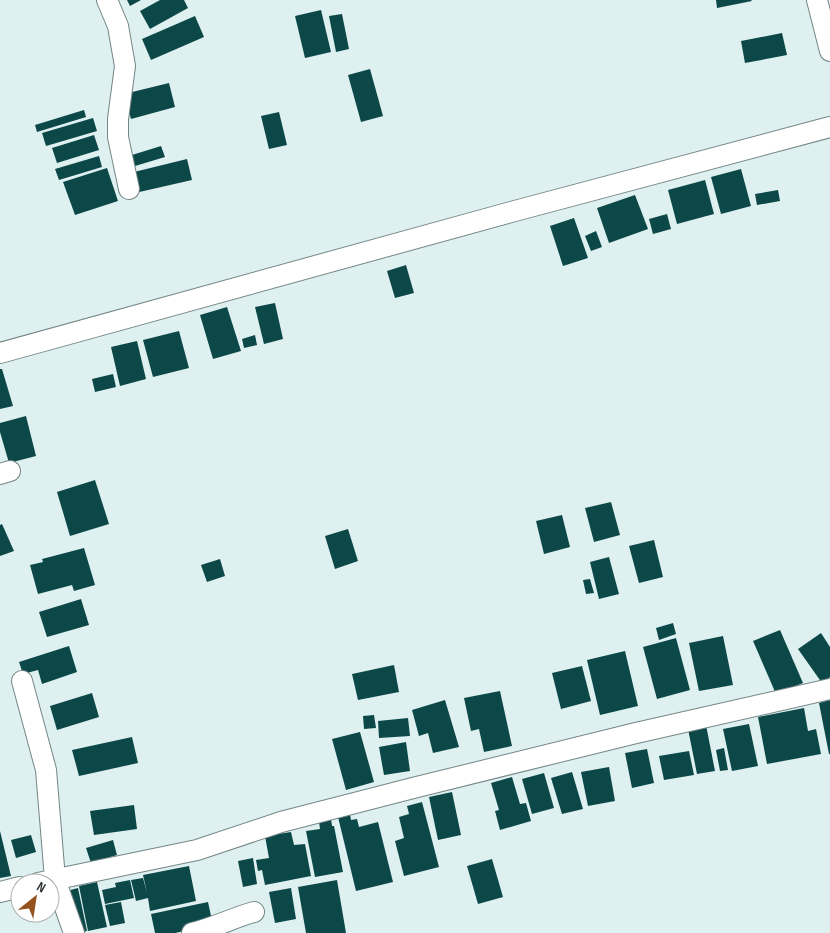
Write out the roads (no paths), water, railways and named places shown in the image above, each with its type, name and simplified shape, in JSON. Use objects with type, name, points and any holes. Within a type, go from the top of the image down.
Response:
[{"type":"street","points":[[107,0],[118,26],[125,66],[118,119],[118,137],[129,188]]},
{"type":"street","points":[[817,0],[830,51]]},
{"type":"street","points":[[0,353],[492,217],[830,127]]},
{"type":"street","points":[[22,681],[46,770],[46,873]]},
{"type":"street","points":[[60,878],[196,850],[281,822],[636,733],[830,689]]},
{"type":"street","points":[[60,907],[74,933]]},
{"type":"street","points":[[192,933],[210,929],[222,922],[254,912]]}]
